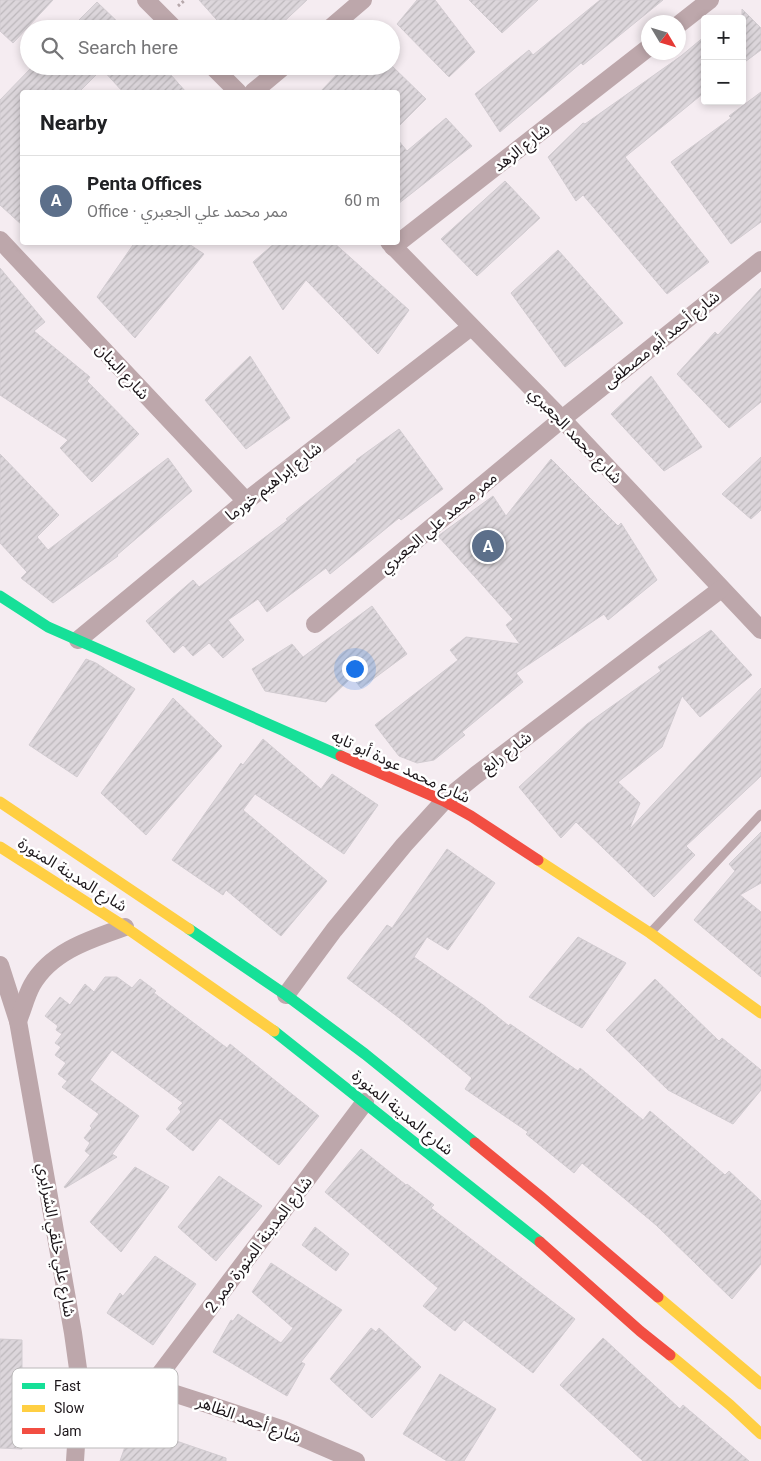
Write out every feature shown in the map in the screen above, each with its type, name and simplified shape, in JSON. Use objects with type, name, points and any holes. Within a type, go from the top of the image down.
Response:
[{"type":"main road","name":"شارع محمد عودة أبو تايه","points":[[0,596],[48,627],[444,801],[471,816],[650,934],[761,1013]]},
{"type":"main road","name":"شارع المدينة المنورة","points":[[0,802],[286,996],[365,1054],[583,1232],[761,1384]]},
{"type":"main road","name":"شارع المدينة المنورة","points":[[0,847],[125,927],[264,1023],[552,1252],[640,1330],[730,1405],[761,1434]]},
{"type":"street","points":[[146,0],[166,20]]},
{"type":"street","points":[[340,20],[363,0]]},
{"type":"street","points":[[686,19],[710,0]]},
{"type":"street","name":"شارع الزهد","points":[[400,238],[641,53]]},
{"type":"street","points":[[221,75],[236,90]]},
{"type":"street","points":[[255,90],[273,75]]},
{"type":"street","name":"شارع البنان","points":[[0,240],[246,501]]},
{"type":"street","name":"شارع محمد الجعبري","points":[[391,245],[562,419],[761,630]]},
{"type":"street","name":"شارع أحمد أبو مصطفى","points":[[562,419],[761,260]]},
{"type":"street","name":"شارع إبراهيم خورما","points":[[78,640],[246,501],[471,327]]},
{"type":"street","name":"ممر محمد علي الجعبري","points":[[315,624],[562,419]]},
{"type":"street","name":"شارع رابغ","points":[[286,996],[334,930],[444,801],[721,589]]},
{"type":"street","points":[[18,1021],[32,985],[43,970],[58,956],[80,943],[125,927]]},
{"type":"street","name":"شارع علي خلقي الشرايري","points":[[0,965],[18,1021],[78,1368]]},
{"type":"street","name":"شارع المدينة المنورة ممر 2","points":[[165,1368],[365,1102]]},
{"type":"street","name":"شارع أحمد الظاهر","points":[[178,1395],[284,1430],[350,1459]]},
{"type":"street","name":"شارع علي خلقي الشرايري","points":[[75,1461],[76,1448]]},
{"type":"lane","points":[[650,934],[761,814]]},
{"type":"building","points":[[0,0],[53,0],[34,20],[20,20],[20,35],[13,43],[0,31]]},
{"type":"building","points":[[199,0],[307,0],[286,20],[217,20]]},
{"type":"building","points":[[417,0],[435,0],[475,52],[449,77],[400,27],[400,20]]},
{"type":"building","points":[[469,0],[538,0],[502,33]]},
{"type":"building","points":[[600,0],[663,0],[645,15],[641,15],[641,18],[583,65],[581,63],[500,132],[475,94],[529,50],[533,55]]},
{"type":"building","points":[[97,2],[116,20],[79,20]]},
{"type":"building","points":[[742,9],[761,28],[761,50],[746,61],[746,15],[742,15]]},
{"type":"building","points":[[701,39],[701,95],[625,157],[709,262],[667,294],[583,195],[576,201],[548,157],[583,123],[585,124],[675,60],[686,60],[686,52]]},
{"type":"building","points":[[400,74],[426,99],[400,125],[400,90],[322,90],[336,75]]},
{"type":"building","points":[[24,75],[96,75],[81,90],[20,90],[20,223],[0,205],[0,100]]},
{"type":"building","points":[[107,75],[171,75],[184,90],[121,90]]},
{"type":"building","points":[[761,92],[761,222],[731,244],[671,162],[731,118],[729,116]]},
{"type":"building","points":[[446,118],[472,146],[400,202],[400,142],[407,151]]},
{"type":"building","points":[[505,181],[540,218],[477,276],[441,239]]},
{"type":"building","points":[[133,245],[190,245],[204,254],[135,338],[97,297]]},
{"type":"building","points":[[273,245],[336,245],[409,310],[378,354],[306,280],[283,310],[253,262]]},
{"type":"building","points":[[558,250],[623,323],[565,367],[511,293]]},
{"type":"building","points":[[0,268],[45,322],[34,331],[90,377],[87,381],[139,434],[92,482],[60,448],[68,440],[0,395]]},
{"type":"building","points":[[761,288],[761,402],[729,428],[677,374],[715,332],[718,335]]},
{"type":"building","points":[[250,356],[290,418],[246,449],[205,400]]},
{"type":"building","points":[[651,376],[702,447],[664,471],[611,414]]},
{"type":"building","points":[[399,429],[443,489],[401,520],[399,518],[330,574],[326,568],[267,612],[258,599],[228,620],[244,640],[223,658],[209,643],[193,656],[183,645],[174,653],[146,621],[193,580],[199,587],[288,520],[286,519],[356,460]]},
{"type":"building","points":[[0,454],[59,515],[37,537],[48,550],[168,458],[192,491],[118,556],[53,603],[21,578],[27,572],[0,543]]},
{"type":"building","points":[[761,457],[761,510],[751,519],[722,494]]},
{"type":"building","points":[[551,459],[618,526],[621,523],[657,580],[608,620],[604,614],[516,673],[523,682],[462,732],[465,735],[434,760],[417,763],[399,756],[375,725],[458,660],[450,650],[466,637],[520,644],[506,625],[513,619],[438,536],[493,496],[506,516]]},
{"type":"building","points":[[372,606],[407,654],[361,688],[352,677],[326,702],[265,691],[252,669],[292,644],[303,657]]},
{"type":"building","points":[[711,630],[752,675],[700,717],[682,696],[662,747],[618,782],[640,803],[629,830],[761,688],[761,776],[686,846],[695,855],[654,897],[576,822],[561,838],[519,787],[587,724],[661,671],[658,667]]},
{"type":"building","points":[[86,659],[96,663],[135,689],[77,777],[29,745]]},
{"type":"building","points":[[173,698],[222,746],[146,835],[101,793]]},
{"type":"building","points":[[263,739],[321,789],[332,774],[378,805],[344,854],[255,794],[243,810],[327,881],[281,936],[226,890],[223,895],[172,860],[241,763],[243,765]]},
{"type":"building","points":[[761,832],[761,883],[740,895],[761,912],[761,977],[694,920],[735,871],[729,864]]},
{"type":"building","points":[[447,849],[495,883],[448,950],[427,937],[414,957],[483,1005],[509,1026],[510,1024],[578,1071],[580,1068],[643,1120],[650,1111],[725,1175],[729,1171],[761,1201],[761,1264],[732,1299],[656,1225],[582,1163],[574,1173],[526,1134],[528,1132],[465,1089],[472,1078],[347,978],[387,925],[392,928]]},
{"type":"building","points":[[578,937],[626,963],[582,1028],[529,997]]},
{"type":"building","points":[[105,977],[117,977],[132,988],[140,979],[156,991],[154,993],[227,1048],[230,1044],[319,1116],[279,1165],[220,1118],[193,1151],[166,1129],[181,1112],[178,1108],[183,1103],[112,1050],[90,1080],[139,1116],[112,1154],[117,1157],[64,1187],[90,1155],[85,1151],[90,1143],[84,1138],[99,1114],[62,1087],[67,1081],[58,1074],[66,1063],[55,1055],[61,1047],[55,1043],[62,1034],[56,1030],[58,1026],[45,1016],[60,997],[70,1005],[85,984],[94,992]]},
{"type":"building","points":[[655,979],[719,1041],[722,1038],[761,1070],[761,1090],[733,1124],[668,1090],[606,1030]]},
{"type":"building","points":[[361,1149],[434,1205],[431,1208],[575,1319],[533,1373],[464,1320],[455,1331],[423,1306],[438,1288],[325,1192]]},
{"type":"building","points":[[135,1167],[169,1187],[121,1252],[90,1222]]},
{"type":"building","points":[[219,1176],[262,1206],[216,1261],[178,1227]]},
{"type":"building","points":[[315,1227],[349,1254],[336,1271],[302,1245]]},
{"type":"building","points":[[155,1256],[196,1284],[153,1345],[107,1313],[120,1293],[123,1296]]},
{"type":"building","points":[[271,1263],[342,1310],[301,1362],[305,1364],[287,1396],[213,1352],[231,1320],[233,1321],[238,1314],[281,1343],[293,1328],[252,1292]]},
{"type":"building","points":[[371,1328],[376,1332],[379,1328],[421,1367],[372,1418],[330,1379]]},
{"type":"building","points":[[603,1338],[680,1409],[683,1405],[749,1461],[643,1461],[560,1385]]},
{"type":"building","points":[[0,1339],[22,1340],[22,1368],[12,1368],[12,1448],[22,1449],[0,1448]]},
{"type":"building","points":[[440,1374],[496,1409],[464,1461],[447,1461],[403,1434]]},
{"type":"building","points":[[178,1442],[226,1458],[226,1461],[120,1461],[124,1448],[178,1448]]},
{"type":"traffic: fast","points":[[0,596],[48,627],[341,756]]},
{"type":"traffic: fast","points":[[189,929],[286,995],[365,1054],[475,1143]]},
{"type":"traffic: fast","points":[[274,1031],[540,1242]]},
{"type":"traffic: slow","points":[[0,802],[189,929]]},
{"type":"traffic: slow","points":[[0,847],[125,927],[274,1031]]},
{"type":"traffic: slow","points":[[538,860],[650,933],[761,1013]]},
{"type":"traffic: slow","points":[[658,1297],[761,1384]]},
{"type":"traffic: slow","points":[[670,1355],[730,1405],[761,1434]]},
{"type":"traffic: jam","points":[[341,756],[444,801],[471,816],[538,860]]},
{"type":"traffic: jam","points":[[475,1143],[658,1297]]},
{"type":"traffic: jam","points":[[540,1242],[640,1331],[670,1355]]},
{"type":"place","name":"Penta Offices","points":[[488,546]]}]
